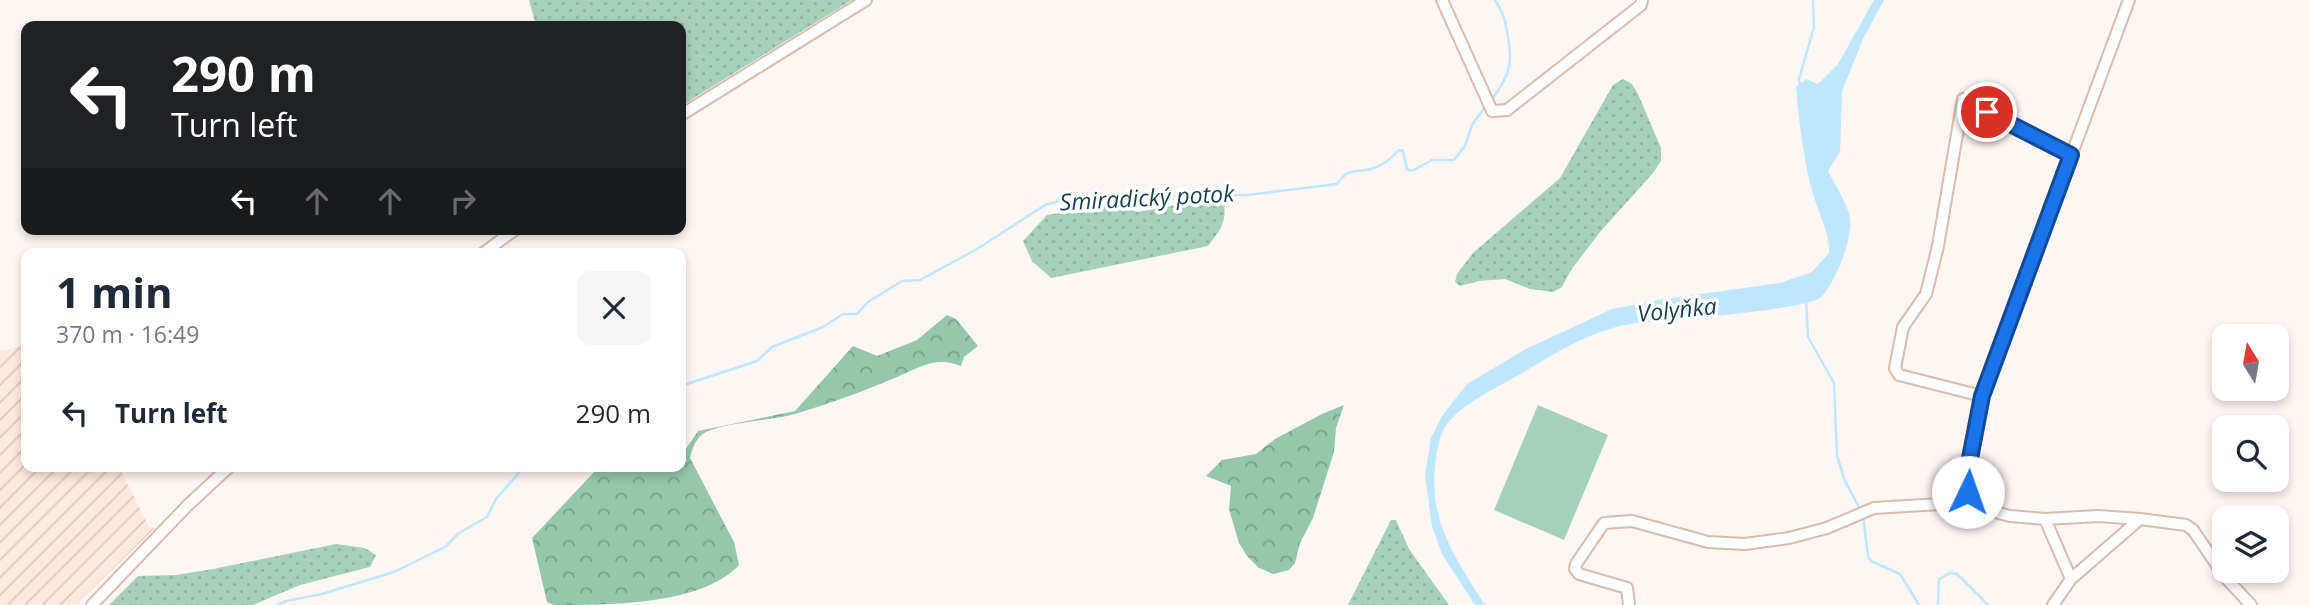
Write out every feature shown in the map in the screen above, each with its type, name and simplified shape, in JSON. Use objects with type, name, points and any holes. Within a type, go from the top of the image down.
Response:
[{"type":"street","points":[[686,112],[866,0]]},
{"type":"street","points":[[1442,0],[1492,111],[1507,110],[1641,5],[1642,0]]},
{"type":"street","points":[[1973,502],[1968,492],[1967,474],[1982,396],[2129,0]]},
{"type":"street","points":[[1982,396],[1899,375],[1895,368],[1903,327],[1926,294],[1938,246],[1963,99],[2071,155]]},
{"type":"street","points":[[490,248],[508,235]]},
{"type":"street","points":[[92,605],[187,506],[224,472]]},
{"type":"street","points":[[1629,605],[1627,588],[1579,574],[1575,569],[1604,523],[1632,521],[1708,542],[1745,544],[1789,538],[1827,528],[1874,508],[1973,502],[2010,516],[2045,519],[2098,516],[2186,525],[2193,530],[2225,577],[2251,605]]},
{"type":"street","points":[[2045,519],[2071,579]]},
{"type":"street","points":[[2053,605],[2071,579],[2140,519]]},
{"type":"shaded area","points":[[21,346],[21,472],[122,472],[150,529],[154,529],[76,605],[0,605],[0,351]]},
{"type":"green space","points":[[529,0],[852,0],[686,103],[686,21],[535,21]]},
{"type":"green space","points":[[1623,79],[1632,84],[1638,94],[1661,148],[1661,161],[1600,232],[1571,270],[1562,287],[1553,292],[1530,289],[1505,279],[1460,286],[1455,282],[1457,274],[1473,253],[1560,178],[1613,85]]},
{"type":"green space","points":[[1209,199],[1224,204],[1225,210],[1221,227],[1208,246],[1051,278],[1032,261],[1023,241],[1047,215],[1093,207],[1124,208],[1138,212]]},
{"type":"green space","points":[[947,315],[956,319],[978,346],[964,357],[961,366],[936,362],[808,410],[726,426],[706,432],[700,437],[690,458],[734,542],[739,565],[723,578],[702,588],[653,600],[576,605],[554,605],[547,602],[532,538],[594,472],[686,472],[686,449],[698,431],[795,411],[853,346],[877,356],[917,340]]},
{"type":"green space","points":[[1344,405],[1336,428],[1334,452],[1295,563],[1289,570],[1274,574],[1259,568],[1239,543],[1229,509],[1231,486],[1206,476],[1222,460],[1256,454],[1275,439]]},
{"type":"green space","points":[[1538,405],[1608,435],[1564,540],[1494,510]]},
{"type":"green space","points":[[1391,520],[1396,520],[1409,549],[1449,605],[1348,605]]},
{"type":"green space","points":[[336,544],[365,548],[376,555],[370,567],[300,585],[253,605],[109,605],[138,576],[176,575]]},
{"type":"water","name":"Volyňka","points":[[1874,0],[1884,0],[1863,39],[1842,91],[1840,152],[1828,171],[1847,208],[1850,233],[1838,270],[1821,297],[1811,302],[1765,310],[1638,323],[1592,335],[1467,405],[1445,427],[1440,437],[1434,480],[1439,518],[1445,536],[1485,605],[1475,605],[1442,554],[1432,526],[1425,475],[1431,438],[1442,416],[1467,384],[1526,349],[1612,309],[1780,283],[1812,272],[1829,253],[1829,244],[1806,164],[1796,87],[1806,79],[1818,84],[1838,64]]},
{"type":"waterway","name":"Smiradický potok","points":[[1492,99],[1507,75],[1510,60],[1505,23],[1495,0]]},
{"type":"waterway","points":[[1800,86],[1799,79],[1814,27],[1813,0]]},
{"type":"waterway","name":"Smiradický potok","points":[[686,384],[757,361],[772,347],[823,327],[843,314],[857,314],[868,302],[902,281],[920,280],[977,249],[1045,205],[1071,198],[1084,202],[1118,195],[1127,201],[1160,196],[1247,195],[1337,184],[1349,173],[1383,164],[1399,150],[1403,151],[1407,169],[1412,171],[1432,160],[1454,160],[1465,146],[1472,125],[1485,107]]},
{"type":"waterway","points":[[1806,300],[1808,337],[1834,383],[1837,456],[1845,481],[1860,509]]},
{"type":"waterway","name":"Smiradický potok","points":[[277,605],[394,572],[445,547],[459,533],[487,517],[496,499],[520,472]]},
{"type":"waterway","points":[[1863,515],[1871,561],[1900,574],[1919,605]]},
{"type":"waterway","points":[[1938,605],[1939,579],[1950,573],[1957,574],[1988,605]]},
{"type":"route","points":[[1968,492],[1967,474],[1982,396],[2071,155],[1987,112]]}]
